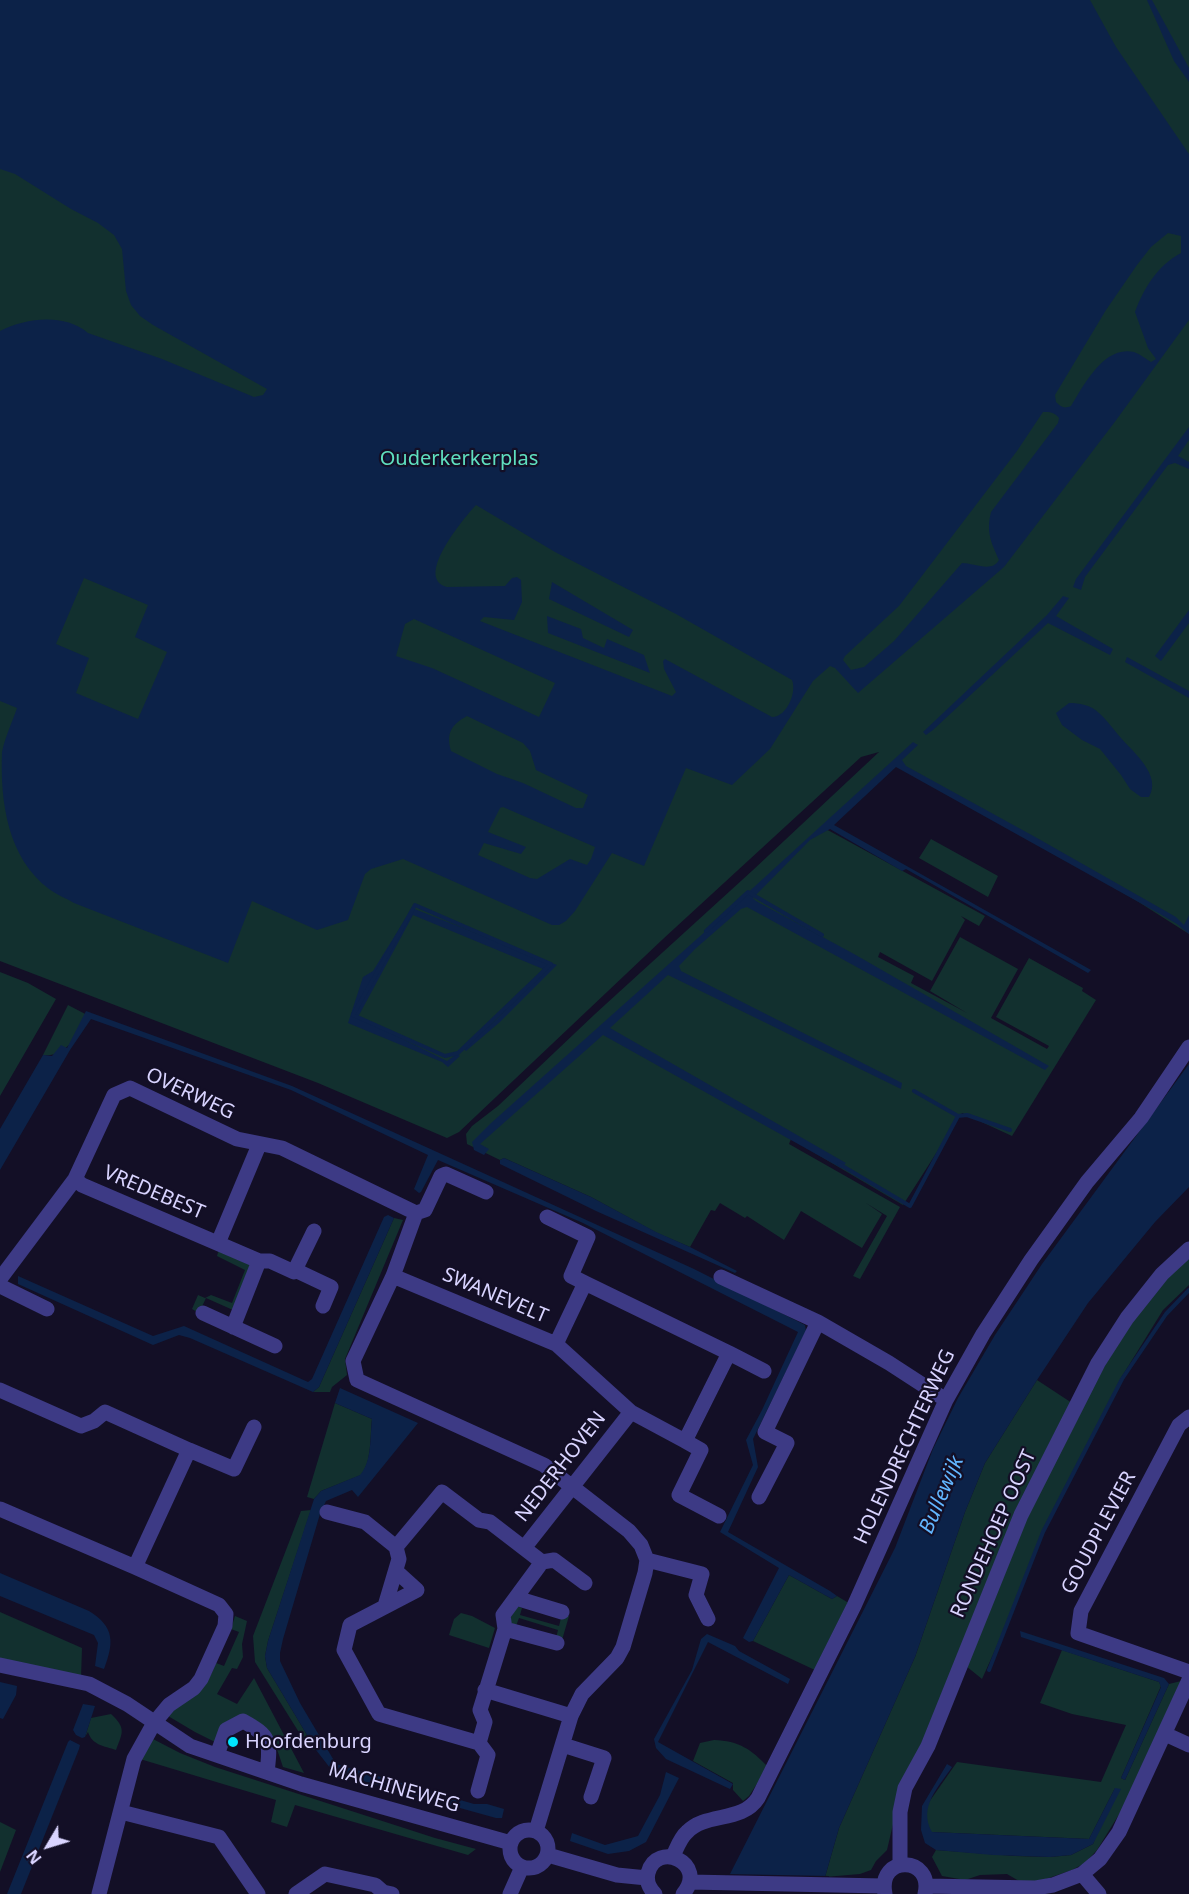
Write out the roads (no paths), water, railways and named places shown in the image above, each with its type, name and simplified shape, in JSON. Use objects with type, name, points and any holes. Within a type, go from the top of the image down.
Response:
[{"type":"street","name":"HOLENDRECHTERWEG","points":[[673,1856],[683,1836],[694,1826],[743,1811],[758,1798],[854,1606],[946,1400],[983,1334],[1031,1260],[1087,1182],[1141,1118],[1189,1047]]},
{"type":"street","name":"OVERWEG","points":[[0,1279],[75,1179],[114,1095],[129,1088],[237,1139],[282,1148],[416,1214]]},
{"type":"street","name":"VREDEBEST","points":[[218,1243],[259,1145]]},
{"type":"street","points":[[486,1192],[446,1174],[441,1176],[425,1210],[416,1214],[393,1276],[353,1361],[357,1380],[544,1465],[629,1532],[641,1545],[647,1560],[623,1647],[617,1659],[582,1695],[571,1716],[536,1831]]},
{"type":"street","name":"VREDEBEST","points":[[75,1179],[82,1185],[259,1261],[270,1261],[332,1287],[323,1306]]},
{"type":"street","points":[[547,1217],[588,1237],[571,1276],[764,1371]]},
{"type":"street","points":[[295,1270],[314,1231]]},
{"type":"street","name":"RONDEHOEP OOST","points":[[900,1865],[900,1812],[905,1788],[928,1746],[1022,1515],[1098,1363],[1127,1318],[1162,1274],[1189,1249]]},
{"type":"street","points":[[233,1327],[259,1261]]},
{"type":"street","name":"SWANEVELT","points":[[393,1276],[556,1344],[585,1283]]},
{"type":"street","points":[[721,1277],[818,1322],[889,1363],[946,1400]]},
{"type":"street","points":[[0,1286],[46,1309]]},
{"type":"street","points":[[203,1313],[275,1346]]},
{"type":"street","points":[[759,1497],[787,1443],[765,1432],[818,1322]]},
{"type":"street","name":"NEDERHOVEN","points":[[556,1344],[631,1412],[686,1442]]},
{"type":"street","points":[[719,1516],[680,1495],[701,1450],[686,1442],[729,1353]]},
{"type":"street","points":[[0,1390],[81,1426],[94,1421],[105,1412],[234,1468],[254,1427]]},
{"type":"street","name":"NEDERHOVEN","points":[[524,1548],[631,1412]]},
{"type":"street","name":"GOUDPLEVIER","points":[[1189,1417],[1179,1425],[1081,1611],[1078,1633],[1189,1672]]},
{"type":"street","points":[[135,1567],[189,1450]]},
{"type":"street","points":[[396,1547],[442,1492],[478,1520],[490,1521],[542,1562]]},
{"type":"street","points":[[0,1509],[219,1605],[226,1614],[225,1626],[201,1679],[194,1688],[169,1705],[154,1723],[134,1759],[99,1894]]},
{"type":"street","points":[[327,1512],[365,1522],[396,1547],[399,1559],[385,1606]]},
{"type":"street","points":[[479,1743],[485,1722],[480,1710],[505,1629],[504,1615],[542,1562],[554,1560],[585,1583]]},
{"type":"street","points":[[647,1560],[702,1574],[696,1595],[708,1619]]},
{"type":"street","points":[[396,1571],[417,1590],[350,1625],[344,1650],[379,1713],[479,1743],[488,1755],[478,1791]]},
{"type":"street","points":[[516,1598],[562,1612]]},
{"type":"street","points":[[505,1629],[557,1643]]},
{"type":"street","name":"MACHINEWEG","points":[[0,1665],[89,1684],[127,1704],[190,1746],[301,1784],[511,1843]]},
{"type":"street","points":[[655,1894],[648,1884],[648,1871],[655,1861],[673,1856],[688,1869],[686,1888],[718,1883],[836,1885],[884,1890],[888,1872],[906,1864],[923,1874],[925,1890],[1053,1886],[1082,1874],[1100,1859],[1119,1832],[1189,1680]]},
{"type":"street","points":[[485,1690],[571,1716]]},
{"type":"street","points":[[217,1755],[226,1730],[243,1721],[262,1731],[270,1748],[267,1772]]},
{"type":"street","points":[[1164,1734],[1189,1745]]},
{"type":"street","points":[[563,1745],[603,1758],[618,1751]]},
{"type":"street","points":[[591,1797],[603,1758]]},
{"type":"street","points":[[121,1812],[219,1837],[258,1894]]},
{"type":"street","points":[[536,1831],[547,1841],[548,1855],[541,1865],[535,1868],[522,1867],[513,1860],[510,1854],[511,1843],[519,1832],[536,1831]]},
{"type":"street","points":[[548,1855],[617,1875],[647,1878]]},
{"type":"street","points":[[510,1894],[522,1867]]},
{"type":"street","points":[[296,1894],[325,1874],[375,1885],[385,1893]]},
{"type":"street","points":[[1082,1874],[1099,1894]]},
{"type":"water","name":"Ouderkerkerplas","points":[[0,0],[1090,0],[1116,47],[1189,154],[1189,320],[1004,567],[858,693],[835,668],[830,666],[813,681],[770,749],[732,785],[686,768],[644,866],[612,853],[575,911],[566,921],[559,925],[552,925],[403,859],[371,869],[365,874],[348,920],[317,930],[252,901],[228,963],[74,903],[55,893],[35,876],[24,862],[9,828],[3,791],[2,752],[17,708],[0,701],[0,331],[33,321],[68,322],[88,333],[162,359],[254,397],[263,395],[267,389],[140,316],[131,305],[126,291],[122,249],[114,235],[98,223],[15,174],[0,169]],"holes":[[[1168,233],[1181,236],[1181,253],[1165,264],[1152,278],[1135,312],[1148,348],[1156,359],[1151,362],[1134,352],[1123,351],[1113,355],[1096,368],[1071,406],[1061,406],[1056,402],[1055,395],[1106,310],[1151,247]],[[1043,412],[1050,412],[1059,418],[1058,423],[991,512],[990,537],[999,560],[996,564],[987,567],[962,563],[894,641],[864,667],[851,670],[843,660],[845,656],[899,606],[1017,451]],[[476,505],[555,552],[676,614],[792,680],[793,691],[790,703],[782,713],[772,717],[665,659],[664,669],[676,692],[672,696],[480,621],[484,617],[514,620],[522,602],[521,580],[517,577],[512,578],[505,586],[447,587],[438,581],[436,572],[438,560],[462,522]],[[84,578],[148,605],[135,637],[167,652],[138,719],[76,693],[89,658],[56,644]],[[414,619],[555,683],[539,717],[432,668],[396,656],[405,624]],[[467,716],[523,743],[530,751],[536,770],[588,795],[583,808],[576,808],[523,783],[497,774],[451,751],[450,734],[457,723]],[[503,807],[595,847],[587,865],[570,859],[537,879],[478,855],[484,843],[521,854],[526,847],[488,832],[500,808]]]},
{"type":"water","points":[[1147,0],[1152,0],[1189,68],[1189,82],[1174,61]]},
{"type":"water","points":[[1189,427],[1189,440],[1178,456],[1189,462],[1189,469],[1175,463],[1168,465],[1085,577],[1081,590],[1073,587],[1076,579]]},
{"type":"water","points":[[552,582],[633,630],[629,637],[549,599]]},
{"type":"water","points":[[1063,596],[1069,598],[1056,616],[1113,649],[1110,655],[1048,623],[933,730],[926,735],[923,732],[1047,615]]},
{"type":"water","points":[[1189,610],[1189,623],[1161,661],[1155,656]]},
{"type":"water","points":[[547,616],[581,629],[583,638],[604,648],[607,639],[644,655],[650,673],[548,633]]},
{"type":"water","points":[[1127,657],[1189,691],[1189,698],[1125,662]]},
{"type":"water","points":[[1069,703],[1085,705],[1096,710],[1139,757],[1152,780],[1149,797],[1141,797],[1130,789],[1100,749],[1082,740],[1062,725],[1056,713]]},
{"type":"water","points":[[913,742],[918,745],[902,760],[906,766],[1176,917],[1184,925],[1189,915],[1189,934],[1160,914],[896,767],[834,825],[1091,970],[1088,973],[906,869],[902,871],[830,829],[810,840],[753,898],[1049,1066],[1045,1070],[747,907],[741,909],[695,949],[679,966],[681,971],[902,1083],[901,1089],[668,975],[610,1028],[846,1163],[841,1168],[603,1035],[480,1144],[489,1149],[484,1155],[474,1150],[472,1142],[490,1124]]},
{"type":"water","points":[[412,908],[557,965],[500,1022],[466,1051],[463,1048],[497,1019],[543,969],[413,915],[358,1017],[447,1061],[457,1054],[460,1056],[448,1067],[442,1062],[348,1023],[363,977],[373,971]]},
{"type":"water","points":[[86,1011],[292,1086],[694,1269],[805,1325],[806,1331],[753,1439],[758,1467],[728,1532],[837,1596],[832,1599],[789,1575],[753,1641],[749,1642],[743,1638],[779,1568],[720,1532],[753,1465],[746,1440],[798,1332],[583,1223],[438,1160],[419,1193],[414,1189],[428,1155],[291,1090],[91,1019],[70,1050],[0,1170],[0,1129],[43,1055],[52,1056],[61,1045],[67,1048]]},
{"type":"water","name":"Bullewijk","points":[[1189,1064],[1189,1187],[1155,1222],[1088,1303],[985,1463],[965,1512],[915,1657],[839,1828],[825,1877],[723,1894],[729,1876],[895,1548],[933,1449],[958,1398],[995,1335],[1042,1264]]},
{"type":"water","points":[[504,1158],[591,1197],[656,1232],[737,1271],[735,1273],[596,1211],[500,1164],[500,1160]]},
{"type":"water","points":[[388,1215],[394,1218],[319,1387],[313,1392],[190,1338],[179,1335],[153,1345],[18,1284],[18,1276],[153,1336],[184,1326],[308,1382],[312,1379],[384,1217]]},
{"type":"water","points":[[340,1388],[418,1423],[358,1497],[352,1490],[326,1501],[320,1514],[283,1639],[280,1661],[300,1703],[336,1764],[474,1804],[487,1804],[504,1809],[502,1818],[334,1773],[316,1750],[267,1668],[265,1656],[268,1641],[314,1499],[321,1491],[360,1475],[369,1456],[372,1419],[335,1403]]},
{"type":"water","points":[[0,1573],[98,1617],[108,1630],[111,1643],[104,1669],[95,1666],[98,1643],[94,1635],[0,1596]]},
{"type":"water","points":[[1020,1631],[1164,1678],[1169,1684],[1125,1780],[1121,1778],[1161,1687],[1159,1682],[1021,1637]]},
{"type":"water","points":[[707,1634],[735,1646],[739,1651],[790,1679],[788,1684],[708,1642],[658,1742],[733,1784],[730,1789],[666,1759],[656,1748],[654,1739],[692,1670],[701,1639]]},
{"type":"water","points":[[0,1682],[17,1686],[16,1695],[3,1719],[0,1718]]},
{"type":"water","points":[[83,1704],[95,1706],[85,1737],[82,1738],[73,1730]]},
{"type":"water","points":[[70,1740],[80,1745],[79,1749],[21,1894],[7,1894],[68,1742]]},
{"type":"water","points":[[947,1764],[952,1767],[928,1806],[928,1823],[932,1832],[1089,1839],[1115,1788],[1121,1789],[1093,1844],[1071,1855],[1050,1857],[993,1855],[936,1850],[925,1843],[921,1830],[922,1806]]},
{"type":"water","points":[[666,1772],[679,1778],[646,1842],[629,1851],[608,1854],[570,1841],[572,1833],[605,1845],[638,1836],[660,1795]]},
{"type":"waterway","points":[[706,931],[748,892],[822,935]]},
{"type":"waterway","points":[[415,905],[551,964],[458,1053],[445,1056],[353,1015],[415,905]]},
{"type":"waterway","points":[[914,1091],[958,1116],[967,1115],[1010,1130]]},
{"type":"waterway","points":[[839,1164],[910,1206],[958,1116]]},
{"type":"waterway","points":[[989,1670],[1043,1532],[1122,1379],[1166,1314],[1189,1290]]},
{"type":"place","name":"Hoofdenburg","points":[[233,1742]]}]
